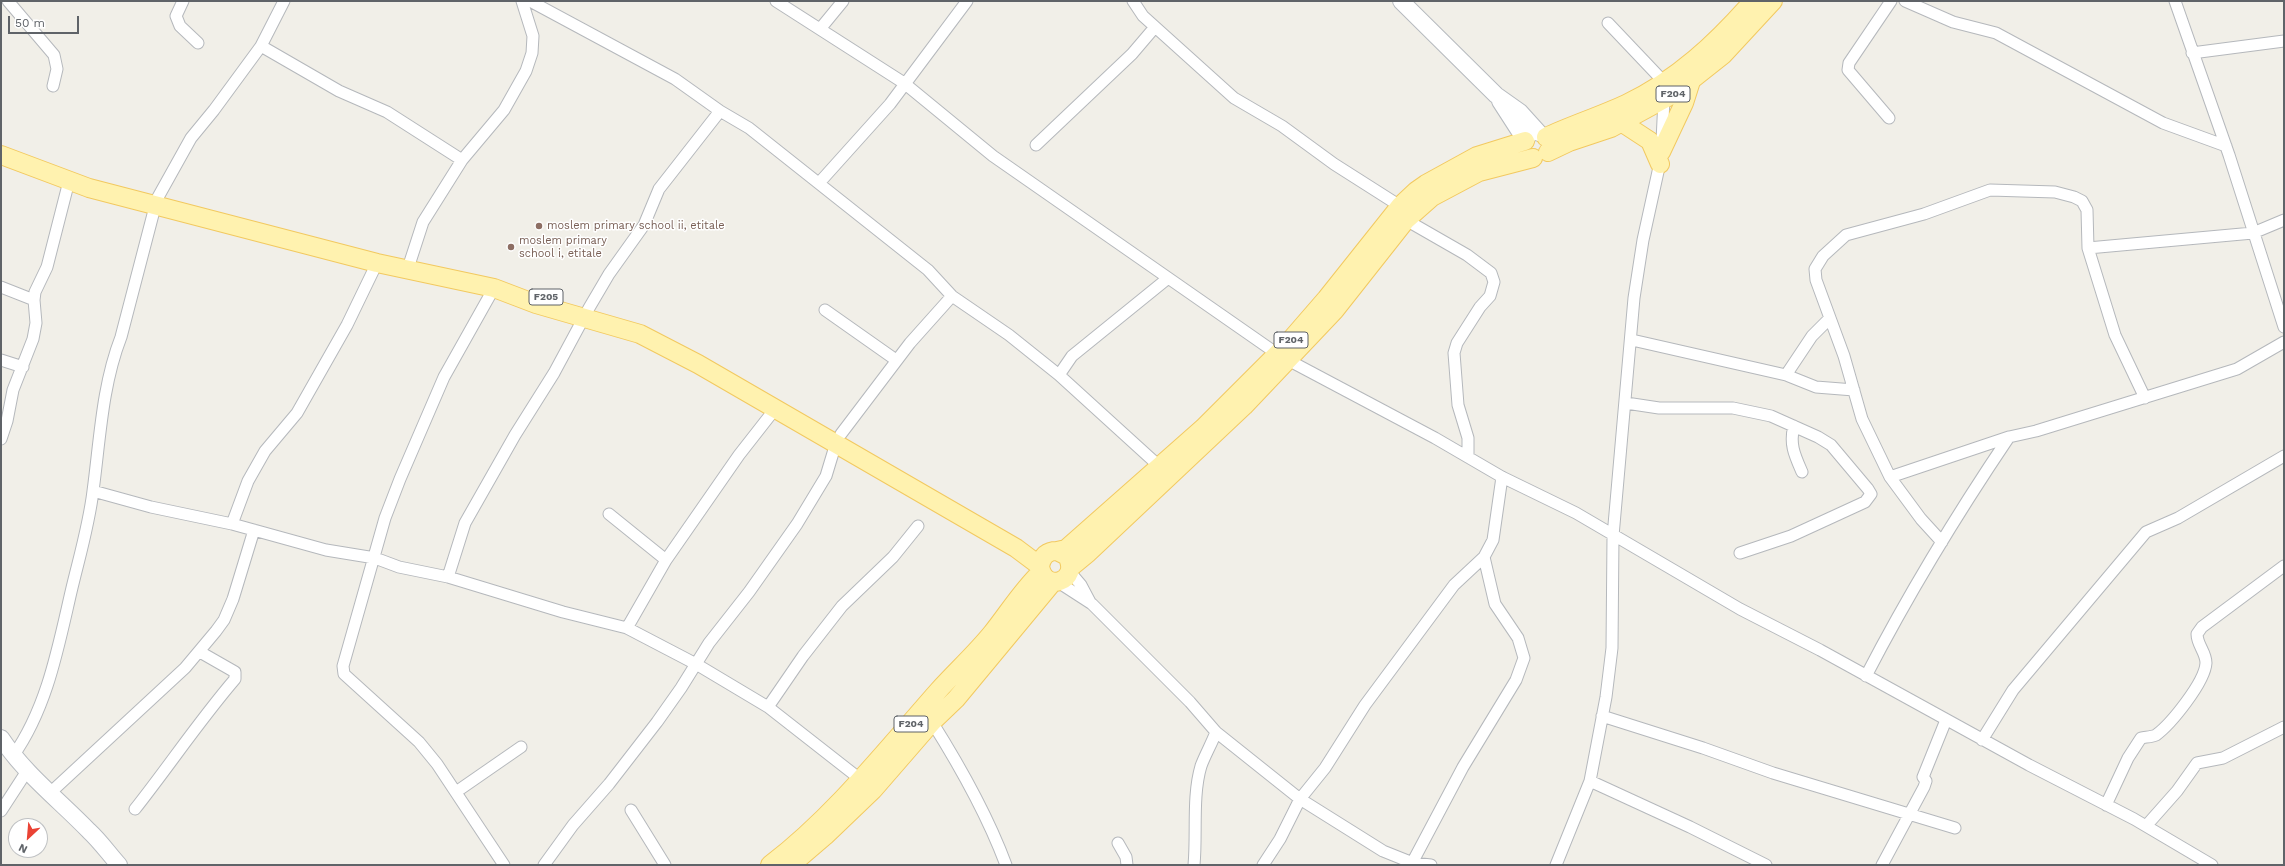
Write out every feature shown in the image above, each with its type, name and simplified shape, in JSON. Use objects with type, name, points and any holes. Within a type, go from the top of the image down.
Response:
[{"type":"main road","name":"F204","points":[[1537,143],[1621,122],[1664,91],[1712,45],[1753,1]]},
{"type":"main road","name":"F204","points":[[791,865],[825,836],[873,790],[932,722],[956,699],[1055,568],[1066,549],[1334,310],[1403,213],[1464,179],[1504,164],[1537,143],[1627,104],[1691,81],[1723,55],[1773,1]]},
{"type":"main road","points":[[1661,158],[1684,103],[1691,81]]},
{"type":"main road","points":[[1621,122],[1650,141],[1661,158]]},
{"type":"main road","name":"F205","points":[[1,148],[84,179],[155,202],[377,263],[494,288],[536,304],[631,320],[659,332],[789,407],[1016,548],[1055,568]]},
{"type":"main road","name":"F205","points":[[1,155],[69,181],[410,262],[586,312],[656,341],[775,409],[839,439]]},
{"type":"main road","name":"F204","points":[[770,865],[809,830],[860,779],[991,634],[1028,585],[1055,568],[1225,425],[1282,356]]},
{"type":"street","points":[[8,1],[55,58],[57,69],[53,86]]},
{"type":"street","points":[[183,1],[176,16],[180,26],[198,43]]},
{"type":"street","points":[[13,756],[26,738],[51,672],[62,635],[93,491],[98,435],[113,357],[121,337],[155,202],[190,138],[214,110],[261,46],[284,1]]},
{"type":"street","points":[[410,262],[423,222],[462,160],[504,110],[526,71],[532,53],[533,36],[522,1]]},
{"type":"street","points":[[530,1],[675,79],[720,111],[749,128],[928,270],[952,296],[1009,335],[1059,375],[1159,466]]},
{"type":"street","points":[[776,1],[904,83],[993,156],[1167,279],[1282,356],[1502,477],[1576,513],[1740,609],[1982,740],[2146,826],[2212,865]]},
{"type":"street","points":[[820,30],[843,1]]},
{"type":"street","points":[[819,182],[890,104],[904,83],[967,1]]},
{"type":"street","points":[[1133,1],[1143,16],[1234,98],[1282,126],[1403,213],[1467,255],[1491,273],[1494,282],[1490,296],[1480,307],[1457,343],[1454,353],[1458,405],[1468,438],[1468,457]]},
{"type":"street","points":[[1402,1],[1496,95],[1520,112],[1537,143]]},
{"type":"street","points":[[1889,118],[1848,70],[1849,63],[1891,1]]},
{"type":"street","points":[[1905,1],[1953,22],[1996,33],[2163,123],[2226,146]]},
{"type":"street","points":[[2175,1],[2192,53],[2226,146],[2284,327]]},
{"type":"street","points":[[1556,865],[1590,781],[1602,716],[1612,648],[1613,536],[1632,340],[1634,298],[1639,262],[1661,158],[1664,91],[1608,22]]},
{"type":"street","points":[[1036,145],[1132,54],[1155,27]]},
{"type":"street","points":[[2192,53],[2284,41]]},
{"type":"street","points":[[261,46],[339,91],[387,112],[462,160]]},
{"type":"street","points":[[448,577],[464,523],[515,435],[554,373],[586,312],[609,274],[644,225],[659,189],[720,111]]},
{"type":"street","points":[[1,439],[14,390],[33,339],[36,323],[34,300],[47,267],[69,181]]},
{"type":"street","points":[[1942,542],[1890,477],[1862,419],[1854,390],[1816,280],[1815,269],[1823,256],[1846,235],[1924,214],[1990,190],[2055,192],[2082,201],[2087,210],[2088,248],[2115,335],[2145,398]]},
{"type":"street","points":[[2088,248],[2253,233],[2284,220]]},
{"type":"street","points":[[232,524],[248,481],[265,451],[297,413],[347,325],[377,263]]},
{"type":"street","points":[[1059,375],[1072,356],[1167,279]]},
{"type":"street","points":[[1,287],[34,300]]},
{"type":"street","points":[[494,288],[444,377],[400,479],[385,518],[375,558],[343,666],[344,674],[419,742],[456,792],[482,834],[504,865]]},
{"type":"street","points":[[544,865],[573,825],[604,790],[657,722],[681,688],[709,643],[748,592],[816,496],[826,476],[839,439],[896,360],[952,296]]},
{"type":"street","points":[[825,310],[896,360]]},
{"type":"street","points":[[1786,375],[1812,336],[1830,318]]},
{"type":"street","points":[[1632,340],[1786,375],[1816,387],[1854,390]]},
{"type":"street","points":[[1890,477],[2009,437],[2145,398],[2237,369],[2284,342]]},
{"type":"street","points":[[1,360],[23,367]]},
{"type":"street","points":[[1626,403],[1659,408],[1733,408],[1771,416],[1832,445],[1871,494],[1865,502],[1816,526],[1740,553]]},
{"type":"street","points":[[627,628],[666,560],[739,455],[775,409]]},
{"type":"street","points":[[1794,426],[1791,437],[1792,447],[1802,472]]},
{"type":"street","points":[[1866,676],[1898,615],[1942,542],[2009,437]]},
{"type":"street","points":[[1982,740],[2013,690],[2146,532],[2178,518],[2284,456]]},
{"type":"street","points":[[1263,865],[1280,839],[1300,799],[1325,768],[1365,705],[1454,585],[1484,557],[1493,540],[1502,477]]},
{"type":"street","points":[[93,491],[152,507],[232,524],[326,550],[375,558],[399,567],[448,577],[548,607],[627,628],[696,664],[768,707],[860,779]]},
{"type":"street","points":[[609,514],[666,560]]},
{"type":"street","points":[[768,707],[803,656],[842,606],[893,557],[918,526]]},
{"type":"street","points":[[50,793],[200,652],[224,620],[233,599],[254,530]]},
{"type":"street","points":[[1412,864],[1463,767],[1516,680],[1524,658],[1518,638],[1495,604],[1484,557]]},
{"type":"street","points":[[2106,805],[2118,776],[2141,738],[2155,735],[2197,688],[2204,673],[2206,664],[2205,654],[2197,640],[2197,634],[2202,627],[2284,566]]},
{"type":"street","points":[[1055,568],[1190,702],[1216,732],[1300,799],[1383,851],[1412,864],[1431,865]]},
{"type":"street","points":[[1055,568],[1081,585],[1092,604]]},
{"type":"street","points":[[135,809],[180,751],[201,719],[235,679],[235,672],[200,652]]},
{"type":"street","points":[[1602,716],[1703,748],[1773,774],[1955,828]]},
{"type":"street","points":[[1882,865],[1908,813],[1924,787],[1926,781],[1923,777],[1946,720]]},
{"type":"street","points":[[932,722],[964,773],[995,834],[1006,865]]},
{"type":"street","points":[[2146,826],[2177,790],[2197,763],[2223,758],[2284,727]]},
{"type":"street","points":[[1194,865],[1197,836],[1196,805],[1201,767],[1216,732]]},
{"type":"street","points":[[1,738],[13,756],[90,832],[119,865]]},
{"type":"street","points":[[456,792],[521,747]]},
{"type":"street","points":[[1,811],[27,771]]},
{"type":"street","points":[[1590,781],[1690,827],[1766,865]]},
{"type":"street","points":[[631,810],[665,865]]},
{"type":"street","points":[[1118,843],[1126,857],[1127,865]]},
{"type":"place","name":"moslem primary school ii, etitale","points":[[539,226]]},
{"type":"place","name":"moslem primary school i, etitale","points":[[511,247]]}]
